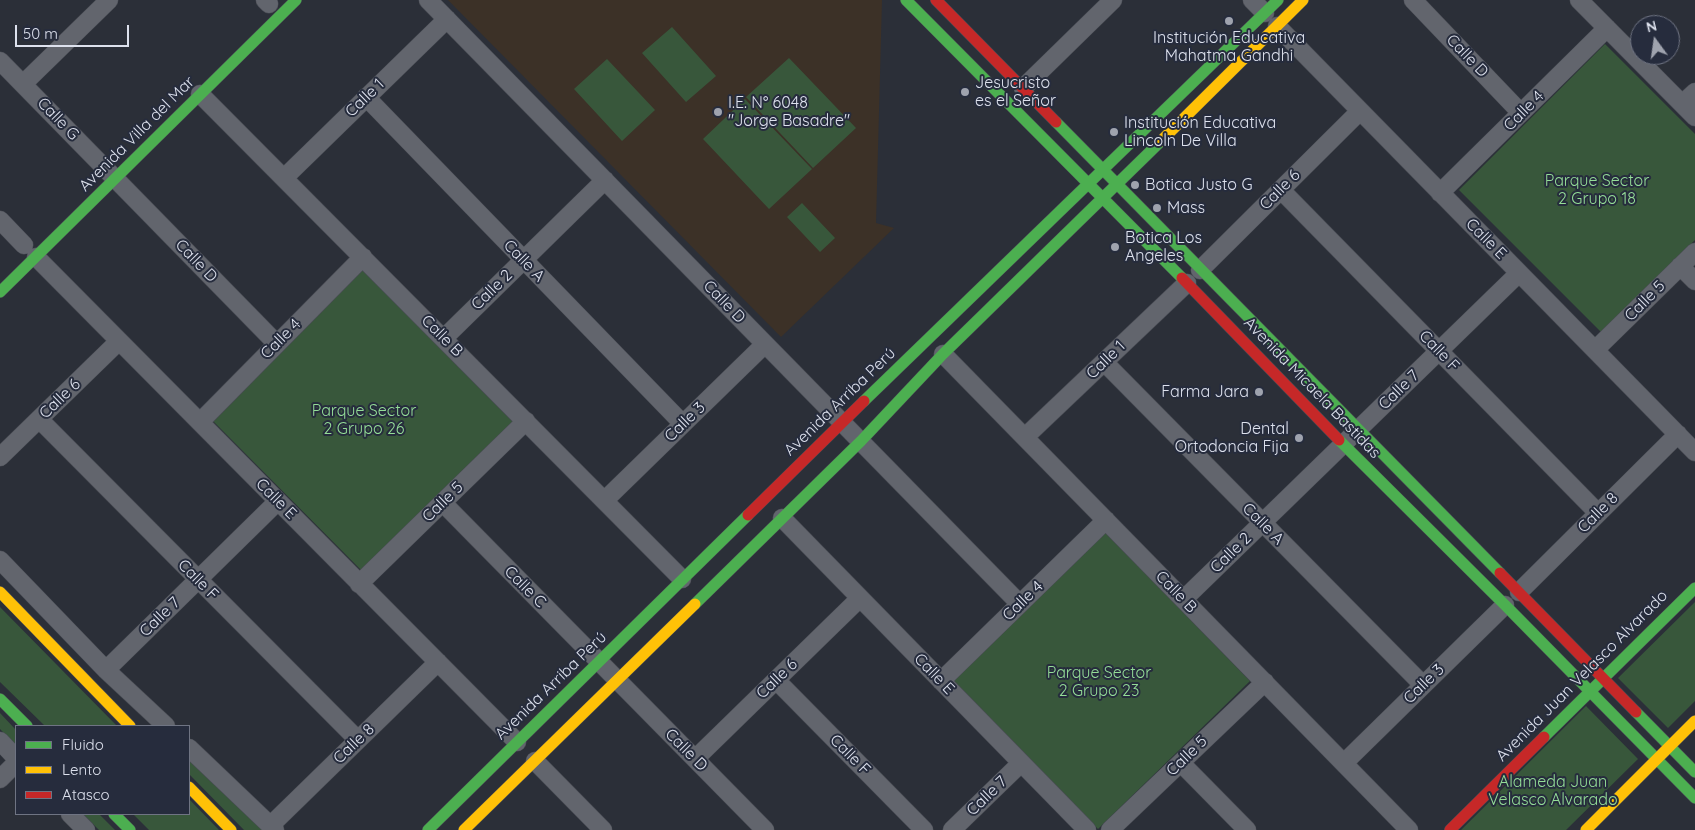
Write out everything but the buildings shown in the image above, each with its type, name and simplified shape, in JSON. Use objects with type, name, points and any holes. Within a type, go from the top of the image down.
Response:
[{"type":"street","points":[[23,84],[109,0]]},
{"type":"street","name":"Avenida Villa del Mar","points":[[0,292],[27,248],[107,170],[200,94],[296,0]]},
{"type":"street","name":"Calle D","points":[[428,0],[1020,604]]},
{"type":"street","name":"Avenida Micaela Bastidas","points":[[906,0],[1104,198],[1342,443],[1695,798]]},
{"type":"street","name":"Avenida Micaela Bastidas","points":[[936,0],[1695,772]]},
{"type":"street","name":"Calle E","points":[[1252,0],[1695,452]]},
{"type":"street","name":"Avenida Arriba Perú","points":[[428,830],[517,742],[608,671],[782,518],[861,441],[943,354],[1117,185],[1271,20],[1278,0]]},
{"type":"street","name":"Avenida Arriba Perú","points":[[464,830],[535,761],[682,579],[1089,184],[1271,20],[1303,0]]},
{"type":"street","name":"Calle D","points":[[1413,0],[1521,113]]},
{"type":"street","points":[[1580,0],[1695,117]]},
{"type":"street","points":[[1023,88],[1102,4]]},
{"type":"street","name":"Calle 1","points":[[284,178],[447,19]]},
{"type":"street","name":"Calle 4","points":[[1440,193],[1607,28]]},
{"type":"street","name":"Calle G","points":[[0,61],[107,170]]},
{"type":"street","points":[[1682,104],[1695,92]]},
{"type":"street","name":"Calle B","points":[[200,94],[682,579]]},
{"type":"street","name":"Calle A","points":[[366,98],[682,424]]},
{"type":"street","name":"Calle 6","points":[[1200,270],[1360,111]]},
{"type":"street","name":"Calle D","points":[[107,170],[277,344]]},
{"type":"street","name":"Calle 2","points":[[444,338],[605,180]]},
{"type":"street","name":"Calle F","points":[[1281,190],[1598,513]]},
{"type":"street","name":"Calle E","points":[[0,220],[517,742]]},
{"type":"street","name":"Calle 5","points":[[1595,350],[1695,252]]},
{"type":"street","name":"Calle 4","points":[[200,422],[363,257]]},
{"type":"street","points":[[1680,266],[1695,281]]},
{"type":"street","name":"Calle 7","points":[[1342,443],[1358,430],[1519,273]]},
{"type":"street","name":"Calle 1","points":[[1025,438],[1187,283]]},
{"type":"street","name":"Calle 6","points":[[0,457],[119,341]]},
{"type":"street","name":"Calle 3","points":[[605,500],[765,344]]},
{"type":"street","name":"Calle B","points":[[943,354],[1409,830]]},
{"type":"street","name":"Calle A","points":[[1104,362],[1423,685]]},
{"type":"street","name":"Calle F","points":[[39,419],[358,740]]},
{"type":"street","name":"Calle 5","points":[[359,584],[526,421]]},
{"type":"street","name":"Calle 8","points":[[1518,592],[1678,434]]},
{"type":"street","name":"Calle 2","points":[[1184,599],[1342,443]]},
{"type":"street","name":"Calle 7","points":[[106,670],[278,501]]},
{"type":"street","name":"Calle C","points":[[442,503],[608,671]]},
{"type":"street","name":"Calle E","points":[[782,518],[1087,830]]},
{"type":"street","name":"Calle 4","points":[[941,681],[1106,520]]},
{"type":"street","points":[[0,560],[106,670],[165,725]]},
{"type":"street","name":"Avenida Juan Velasco Alvarado","points":[[1450,830],[1695,588]]},
{"type":"street","points":[[0,592],[129,725]]},
{"type":"street","name":"Calle 6","points":[[695,759],[860,598]]},
{"type":"street","name":"Calle 3","points":[[1344,763],[1505,605]]},
{"type":"street","name":"Calle 8","points":[[273,828],[358,740],[438,662]]},
{"type":"street","name":"Calle D","points":[[608,671],[765,830]]},
{"type":"street","name":"Calle F","points":[[776,680],[924,830]]},
{"type":"street","name":"Calle 5","points":[[1110,830],[1265,682]]},
{"type":"street","points":[[0,699],[26,725]]},
{"type":"street","points":[[1586,830],[1695,721]]},
{"type":"street","points":[[0,741],[15,757]]},
{"type":"street","points":[[190,749],[273,828]]},
{"type":"street","points":[[535,761],[604,830]]},
{"type":"street","name":"Calle 7","points":[[952,830],[1021,762]]},
{"type":"street","points":[[1180,763],[1247,830]]},
{"type":"street","points":[[0,779],[15,764]]},
{"type":"street","points":[[190,788],[231,830]]},
{"type":"street","points":[[71,815],[86,830]]},
{"type":"street","points":[[115,815],[130,830]]},
{"type":"shaded area","name":"I.E. N° 6048 \"Jorge Basadre\"","points":[[448,0],[882,0],[876,223],[894,228],[781,337]]},
{"type":"green space","points":[[672,27],[716,76],[686,102],[642,53]]},
{"type":"green space","name":"Parque Sector 2 Grupo 18","points":[[1605,44],[1695,134],[1695,240],[1601,332],[1459,190]]},
{"type":"green space","points":[[789,58],[856,128],[813,168],[746,97]]},
{"type":"green space","points":[[607,59],[655,110],[622,141],[574,89]]},
{"type":"green space","points":[[745,99],[812,169],[769,209],[703,139]]},
{"type":"green space","points":[[802,203],[835,238],[820,252],[787,217]]},
{"type":"green space","name":"Parque Sector 2 Grupo 26","points":[[364,267],[517,422],[363,572],[211,419]]},
{"type":"green space","name":"Parque Sector 2 Grupo 23","points":[[1105,532],[1250,681],[1098,829],[952,681]]},
{"type":"green space","points":[[1695,602],[1695,701],[1668,728],[1618,678]]},
{"type":"green space","points":[[0,607],[116,725],[44,725],[0,682]]},
{"type":"green space","name":"Alameda Juan Velasco Alvarado","points":[[1586,706],[1638,759],[1566,830],[1461,830]]},
{"type":"green space","points":[[0,713],[15,729],[15,745],[0,729]]},
{"type":"green space","points":[[190,757],[262,830],[244,830],[190,775]]},
{"type":"green space","points":[[190,800],[219,830],[149,830],[134,815],[190,815]]},
{"type":"green space","points":[[84,815],[100,815],[115,830],[99,830]]},
{"type":"traffic: fast","points":[[0,292],[296,0]]},
{"type":"traffic: fast","points":[[906,0],[1182,278]]},
{"type":"traffic: fast","points":[[864,401],[1278,0]]},
{"type":"traffic: fast","points":[[1056,122],[1500,573]]},
{"type":"traffic: fast","points":[[695,604],[861,441],[943,354],[1161,141]]},
{"type":"traffic: fast","points":[[1339,440],[1695,798]]},
{"type":"traffic: fast","points":[[428,830],[748,515]]},
{"type":"traffic: fast","points":[[1544,737],[1695,588]]},
{"type":"traffic: fast","points":[[0,699],[26,725]]},
{"type":"traffic: fast","points":[[1636,712],[1695,772]]},
{"type":"traffic: fast","points":[[115,815],[130,830]]},
{"type":"traffic: slow","points":[[1161,141],[1303,0]]},
{"type":"traffic: slow","points":[[0,592],[129,725]]},
{"type":"traffic: slow","points":[[464,830],[695,604]]},
{"type":"traffic: slow","points":[[1586,830],[1695,721]]},
{"type":"traffic: slow","points":[[190,788],[231,830]]},
{"type":"traffic: jam","points":[[936,0],[1056,122]]},
{"type":"traffic: jam","points":[[1182,278],[1339,440]]},
{"type":"traffic: jam","points":[[748,515],[864,401]]},
{"type":"traffic: jam","points":[[1500,573],[1636,712]]},
{"type":"traffic: jam","points":[[1450,830],[1544,737]]},
{"type":"place","name":"Institución Educativa Mahatma Gandhi","points":[[1229,21]]},
{"type":"place","name":"Jesucristo es el Señor","points":[[965,92]]},
{"type":"place","name":"I.E. N° 6048 \"Jorge Basadre\"","points":[[718,112]]},
{"type":"place","name":"Institución Educativa Lincoln De Villa","points":[[1114,132]]},
{"type":"place","name":"Botica Justo G","points":[[1135,185]]},
{"type":"place","name":"Mass","points":[[1157,208]]},
{"type":"place","name":"Botica Los Angeles","points":[[1115,247]]},
{"type":"place","name":"Farma Jara","points":[[1259,392]]},
{"type":"place","name":"Dental Ortodoncia Fija","points":[[1299,438]]}]
